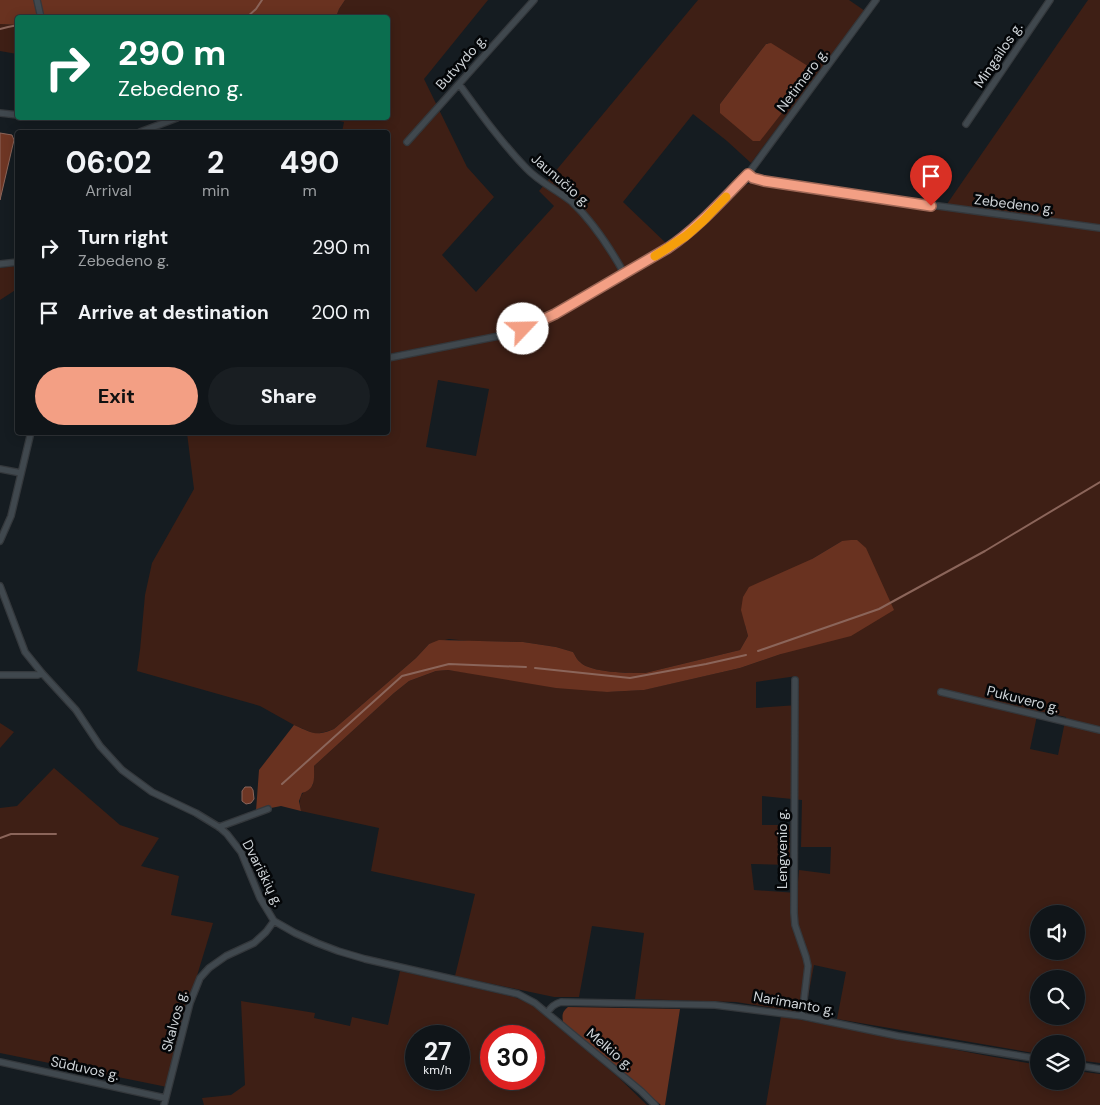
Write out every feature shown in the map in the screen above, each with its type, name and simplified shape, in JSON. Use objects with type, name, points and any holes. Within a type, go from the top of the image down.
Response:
[{"type":"street","points":[[37,0],[40,15]]},
{"type":"street","name":"Butvydo g.","points":[[407,142],[534,0]]},
{"type":"street","name":"Netimero g.","points":[[390,358],[509,334],[523,329],[555,314],[686,236],[748,174],[876,0]]},
{"type":"street","name":"Mingailos g.","points":[[966,124],[1050,0]]},
{"type":"street","name":"Jaunučio g.","points":[[459,84],[493,131],[526,168],[538,180],[572,203],[591,224],[624,273]]},
{"type":"street","points":[[0,113],[15,115]]},
{"type":"street","points":[[145,130],[172,120]]},
{"type":"street","name":"Zebedeno g.","points":[[748,174],[753,178],[764,181],[931,206],[1100,228]]},
{"type":"street","points":[[0,264],[15,262]]},
{"type":"street","points":[[0,541],[11,516],[30,435]]},
{"type":"street","points":[[0,469],[21,473]]},
{"type":"street","name":"Dvariškių g.","points":[[0,586],[25,652],[76,710],[100,746],[122,770],[152,792],[196,813],[227,834],[241,852],[260,898],[274,921],[317,944],[338,951],[365,959],[518,994],[535,1003],[547,1013]]},
{"type":"street","points":[[0,675],[38,675],[42,673]]},
{"type":"street","name":"Lengvenio g.","points":[[795,680],[794,914],[795,925],[808,966],[802,1016]]},
{"type":"street","name":"Pukuvero g.","points":[[941,692],[1100,730]]},
{"type":"street","points":[[219,827],[268,809]]},
{"type":"street","name":"Skalvos g.","points":[[165,1102],[190,1003],[200,978],[209,968],[226,956],[254,943],[274,921]]},
{"type":"street","name":"Narimanto g.","points":[[547,1013],[555,1003],[561,1002],[715,1005],[802,1016],[898,1036],[1030,1058]]},
{"type":"street","name":"Melkio g.","points":[[547,1013],[641,1091],[654,1105]]},
{"type":"street","name":"Sūduvos g.","points":[[0,1062],[165,1102]]},
{"type":"street","points":[[1085,1066],[1100,1068]]},
{"type":"shaded area","points":[[0,0],[345,0],[337,15],[15,15],[15,25],[0,24]]},
{"type":"shaded area","points":[[345,0],[488,0],[424,79],[467,167],[494,197],[442,255],[476,292],[554,206],[539,191],[698,0],[849,0],[865,11],[751,163],[693,114],[623,202],[668,245],[526,325],[508,331],[390,354],[390,130],[342,130],[344,122],[335,120],[390,120],[390,15],[337,15]],"holes":[[[768,43],[720,109],[720,104],[766,44]]]},
{"type":"shaded area","points":[[1088,0],[1100,0],[1100,225],[947,204]]},
{"type":"shaded area","points":[[0,24],[15,25],[15,54],[0,51]]},
{"type":"shaded area","points":[[771,43],[811,68],[813,73],[760,141],[753,141],[720,113],[720,104],[766,44]]},
{"type":"shaded area","points":[[0,133],[12,135],[14,140],[0,200]]},
{"type":"shaded area","points":[[751,183],[1100,230],[1100,1063],[1085,1061],[1085,1035],[1030,1035],[1030,1052],[837,1019],[846,972],[814,965],[805,1013],[736,1002],[635,999],[644,933],[592,926],[579,997],[554,997],[455,976],[475,894],[371,871],[379,828],[301,811],[300,798],[313,785],[314,766],[409,681],[436,671],[448,670],[607,692],[643,690],[740,668],[781,654],[842,541],[812,559],[745,625],[748,636],[740,650],[645,673],[630,673],[611,672],[585,666],[573,652],[556,647],[523,642],[449,639],[429,644],[416,658],[334,729],[315,734],[294,725],[260,706],[137,671],[145,595],[152,563],[194,489],[187,435],[390,435],[390,361],[511,336],[548,322],[685,241],[703,226],[731,195]],"holes":[[[438,380],[489,389],[476,456],[426,447]],[[797,676],[798,705],[756,708],[756,682]],[[1038,711],[1066,717],[1058,755],[1030,749]],[[762,796],[802,800],[801,847],[831,847],[830,874],[799,870],[797,893],[754,890],[751,864],[790,865],[790,825],[762,825]]]},
{"type":"shaded area","points":[[15,266],[15,290],[0,300],[0,268]]},
{"type":"shaded area","points":[[857,540],[866,548],[894,610],[851,636],[781,654],[740,668],[644,690],[607,692],[556,688],[448,670],[436,671],[409,681],[314,766],[312,786],[302,793],[299,801],[301,811],[281,806],[256,811],[259,770],[294,725],[314,733],[322,733],[334,729],[416,658],[429,644],[439,640],[523,642],[556,647],[573,652],[585,666],[611,672],[630,673],[645,673],[740,650],[748,636],[741,610],[743,597],[749,587],[812,559],[842,541]]},
{"type":"shaded area","points":[[0,723],[14,732],[0,748]]},
{"type":"shaded area","points":[[54,768],[120,825],[159,838],[141,866],[179,876],[171,915],[213,923],[167,1087],[0,1053],[0,808],[17,806]]},
{"type":"shaded area","points":[[245,787],[251,787],[253,790],[254,799],[251,803],[246,804],[242,801],[242,791]]},
{"type":"shaded area","points":[[400,971],[514,997],[531,1004],[618,1077],[647,1105],[204,1105],[202,1098],[231,1095],[245,1085],[241,1001],[315,1013],[314,1018],[350,1026],[352,1017],[388,1025]]},
{"type":"shaded area","points":[[568,1007],[680,1009],[665,1105],[661,1105],[563,1022],[563,1014]]},
{"type":"shaded area","points":[[781,1016],[1030,1063],[1030,1090],[1085,1090],[1085,1072],[1100,1074],[1100,1105],[766,1105]]},
{"type":"waterway","points":[[249,15],[262,0]]},
{"type":"waterway","points":[[0,29],[15,26]]},
{"type":"waterway","points":[[758,651],[879,609],[985,551],[1100,482]]},
{"type":"waterway","points":[[535,668],[630,678],[746,655]]},
{"type":"waterway","points":[[282,784],[402,676],[449,664],[526,667]]},
{"type":"waterway","points":[[0,838],[11,834],[56,834]]},
{"type":"slow traffic","points":[[655,256],[686,236],[726,197]]},
{"type":"route","points":[[523,329],[555,314],[686,236],[748,174],[753,178],[764,181],[931,206]]}]
